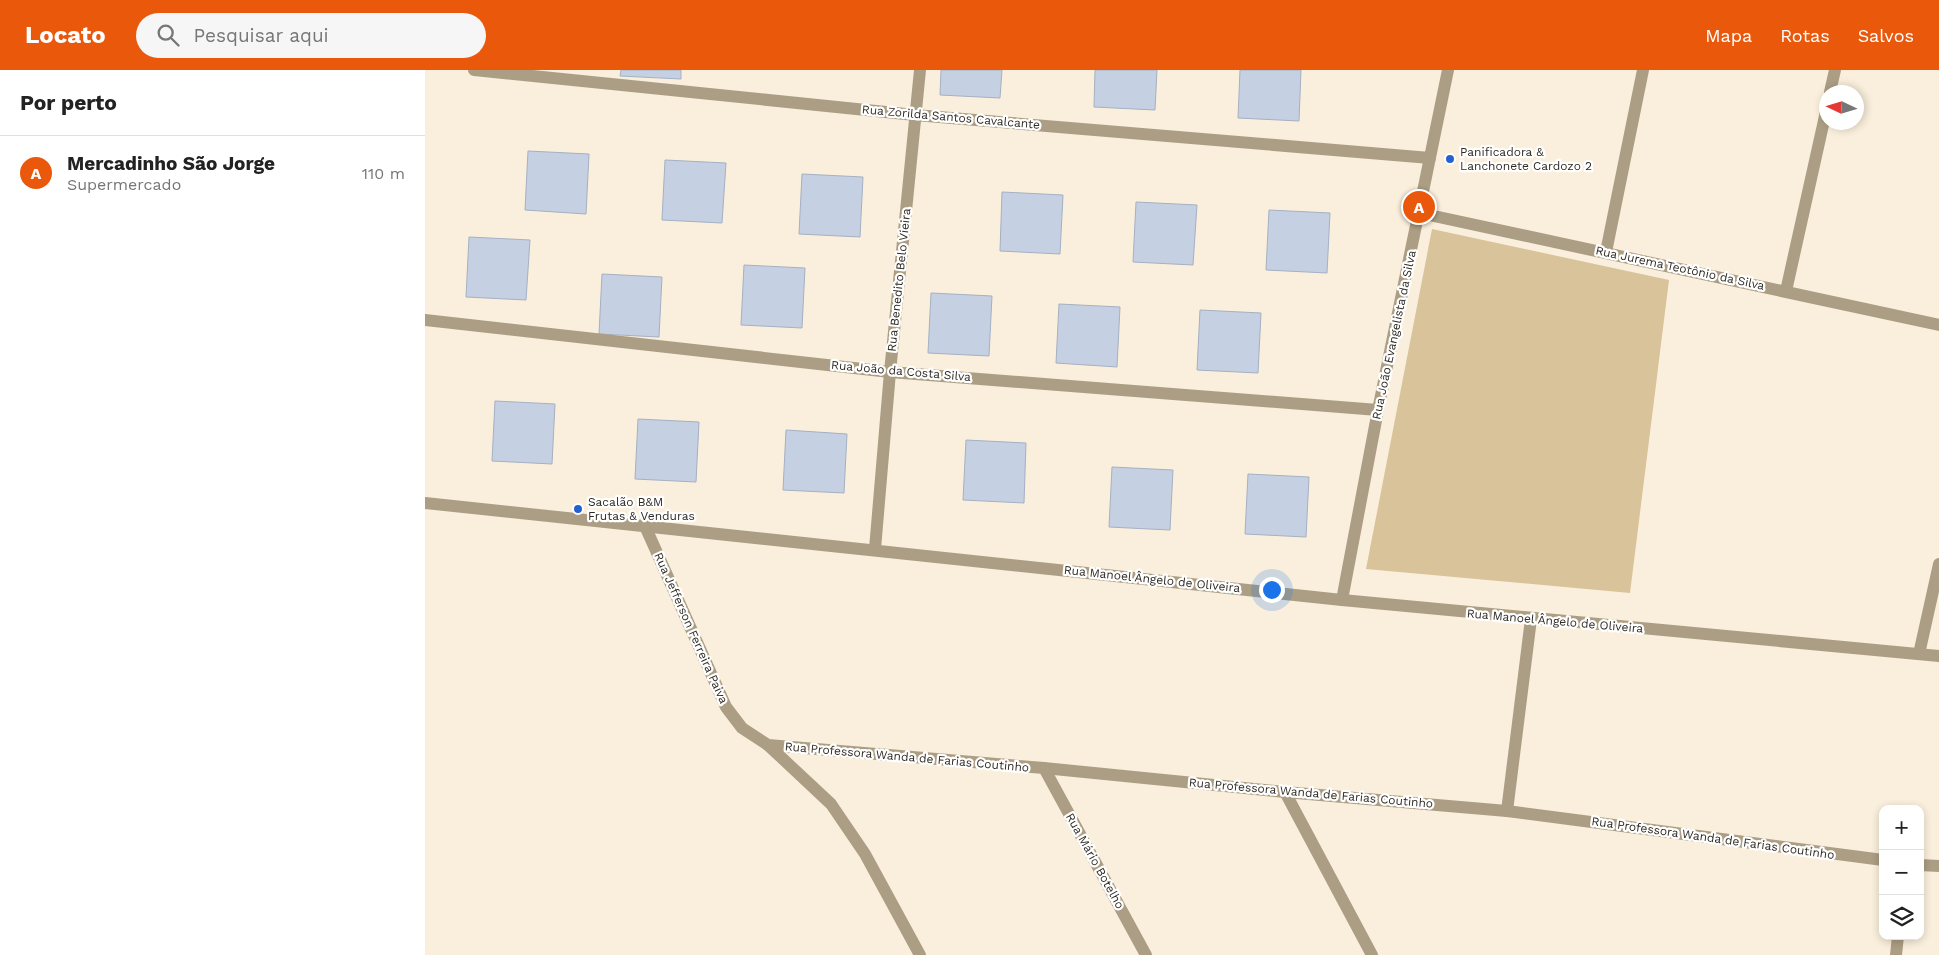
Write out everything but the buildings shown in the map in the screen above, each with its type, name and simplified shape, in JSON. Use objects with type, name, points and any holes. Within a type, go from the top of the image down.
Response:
[{"type":"street","name":"Rua Zorilda Santos Cavalcante","points":[[474,70],[915,115],[1429,158]]},
{"type":"street","name":"Rua Benedito Belo Vieira","points":[[875,549],[890,372],[921,70]]},
{"type":"street","name":"Rua João Evangelista da Silva","points":[[1343,600],[1378,410],[1448,70]]},
{"type":"street","points":[[1605,252],[1643,70]]},
{"type":"street","points":[[1832,85],[1835,70]]},
{"type":"street","points":[[1786,291],[1822,130]]},
{"type":"street","name":"Rua Jurema Teotônio da Silva","points":[[1420,213],[1939,325]]},
{"type":"street","name":"Rua João da Costa Silva","points":[[425,320],[890,372],[1378,410]]},
{"type":"street","name":"Rua Manoel Ângelo de Oliveira","points":[[425,503],[1531,619],[1939,656]]},
{"type":"street","name":"Rua Jefferson Ferreira Paiva","points":[[645,526],[725,707],[742,728]]},
{"type":"street","points":[[1919,654],[1939,564]]},
{"type":"street","points":[[1507,811],[1531,619]]},
{"type":"street","name":"Rua Professora Wanda de Farias Coutinho","points":[[742,728],[768,745],[1044,768],[1285,792],[1507,811],[1879,859]]},
{"type":"street","points":[[768,745],[831,804],[865,854],[920,955]]},
{"type":"street","name":"Rua Mário Botelho","points":[[1044,768],[1146,955]]},
{"type":"street","points":[[1285,792],[1372,955]]},
{"type":"street","points":[[1924,865],[1939,866]]},
{"type":"street","points":[[1896,955],[1898,940]]},
{"type":"shaded area","points":[[1432,229],[1669,280],[1630,593],[1366,569]]},
{"type":"place","name":"Panificadora & Lanchonete Cardozo 2","points":[[1450,159]]},
{"type":"place","name":"Mercadinho São Jorge","points":[[1419,207]]},
{"type":"place","name":"Sacalão B&M Frutas & Venduras","points":[[578,509]]}]
